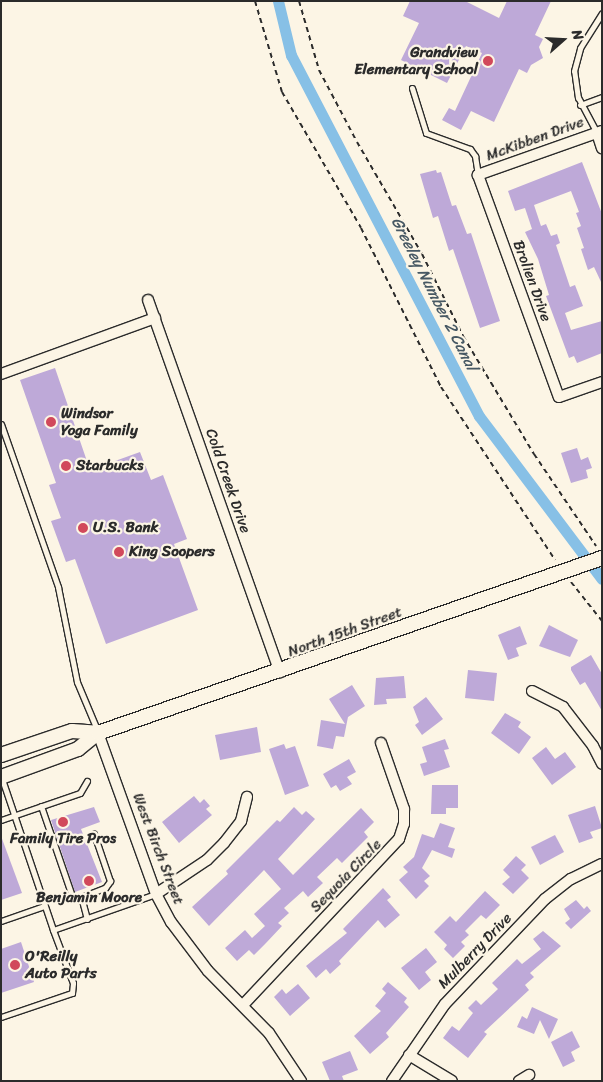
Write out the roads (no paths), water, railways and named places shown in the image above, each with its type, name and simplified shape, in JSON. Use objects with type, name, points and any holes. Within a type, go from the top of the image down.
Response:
[{"type":"street","name":"McKibben Drive","points":[[478,175],[599,132]]},
{"type":"street","points":[[599,132],[602,148]]},
{"type":"street","name":"Brolien Drive","points":[[478,175],[559,397],[602,382]]},
{"type":"street","name":"Cold Creek Drive","points":[[148,300],[280,672]]},
{"type":"street","points":[[1,374],[155,318]]},
{"type":"street","name":"North 15th Street","points":[[1,777],[78,749],[98,733],[280,672],[566,571],[599,552]]},
{"type":"street","points":[[532,692],[563,708],[593,746],[602,764]]},
{"type":"street","name":"North 15th Street","points":[[1,755],[72,731],[98,733]]},
{"type":"street","name":"West Birch Street","points":[[98,733],[156,894],[194,955],[280,1046],[301,1081]]},
{"type":"street","name":"Sequoia Circle","points":[[243,1005],[399,839],[404,824],[404,809],[381,743]]},
{"type":"street","points":[[156,894],[207,860],[224,843],[241,821],[247,798]]},
{"type":"street","name":"Mulberry Drive","points":[[392,1081],[408,1055],[445,1004],[545,899],[571,879],[602,864]]},
{"type":"street","points":[[408,1055],[452,1081]]},
{"type":"street","points":[[519,1081],[529,1075]]},
{"type":"lane","points":[[599,132],[580,105],[574,71],[580,48],[602,14]]},
{"type":"lane","points":[[412,88],[426,133],[470,149],[475,156],[478,175]]},
{"type":"lane","points":[[580,105],[602,97]]},
{"type":"lane","points":[[1,424],[58,587],[77,682],[98,733]]},
{"type":"lane","points":[[1,777],[72,983],[72,993],[1,1016]]},
{"type":"lane","points":[[1,820],[80,793],[87,781]]},
{"type":"lane","points":[[42,806],[72,896],[80,897],[105,888],[110,882],[94,834]]},
{"type":"lane","points":[[53,930],[156,894]]},
{"type":"lane","points":[[80,897],[87,919]]},
{"type":"lane","points":[[1,921],[44,906]]},
{"type":"waterway","name":"Greeley Number 2 Canal","points":[[278,1],[291,55],[479,416],[602,579]]},
{"type":"place","name":"Grandview Elementary School","points":[[488,61]]},
{"type":"place","name":"Windsor Yoga Family","points":[[51,422]]},
{"type":"place","name":"Starbucks","points":[[66,466]]},
{"type":"place","name":"U.S. Bank","points":[[83,528]]},
{"type":"place","name":"King Soopers","points":[[119,552]]},
{"type":"place","name":"Family Tire Pros","points":[[63,822]]},
{"type":"place","name":"Benjamin Moore","points":[[89,881]]},
{"type":"place","name":"O'Reilly Auto Parts","points":[[15,965]]}]
